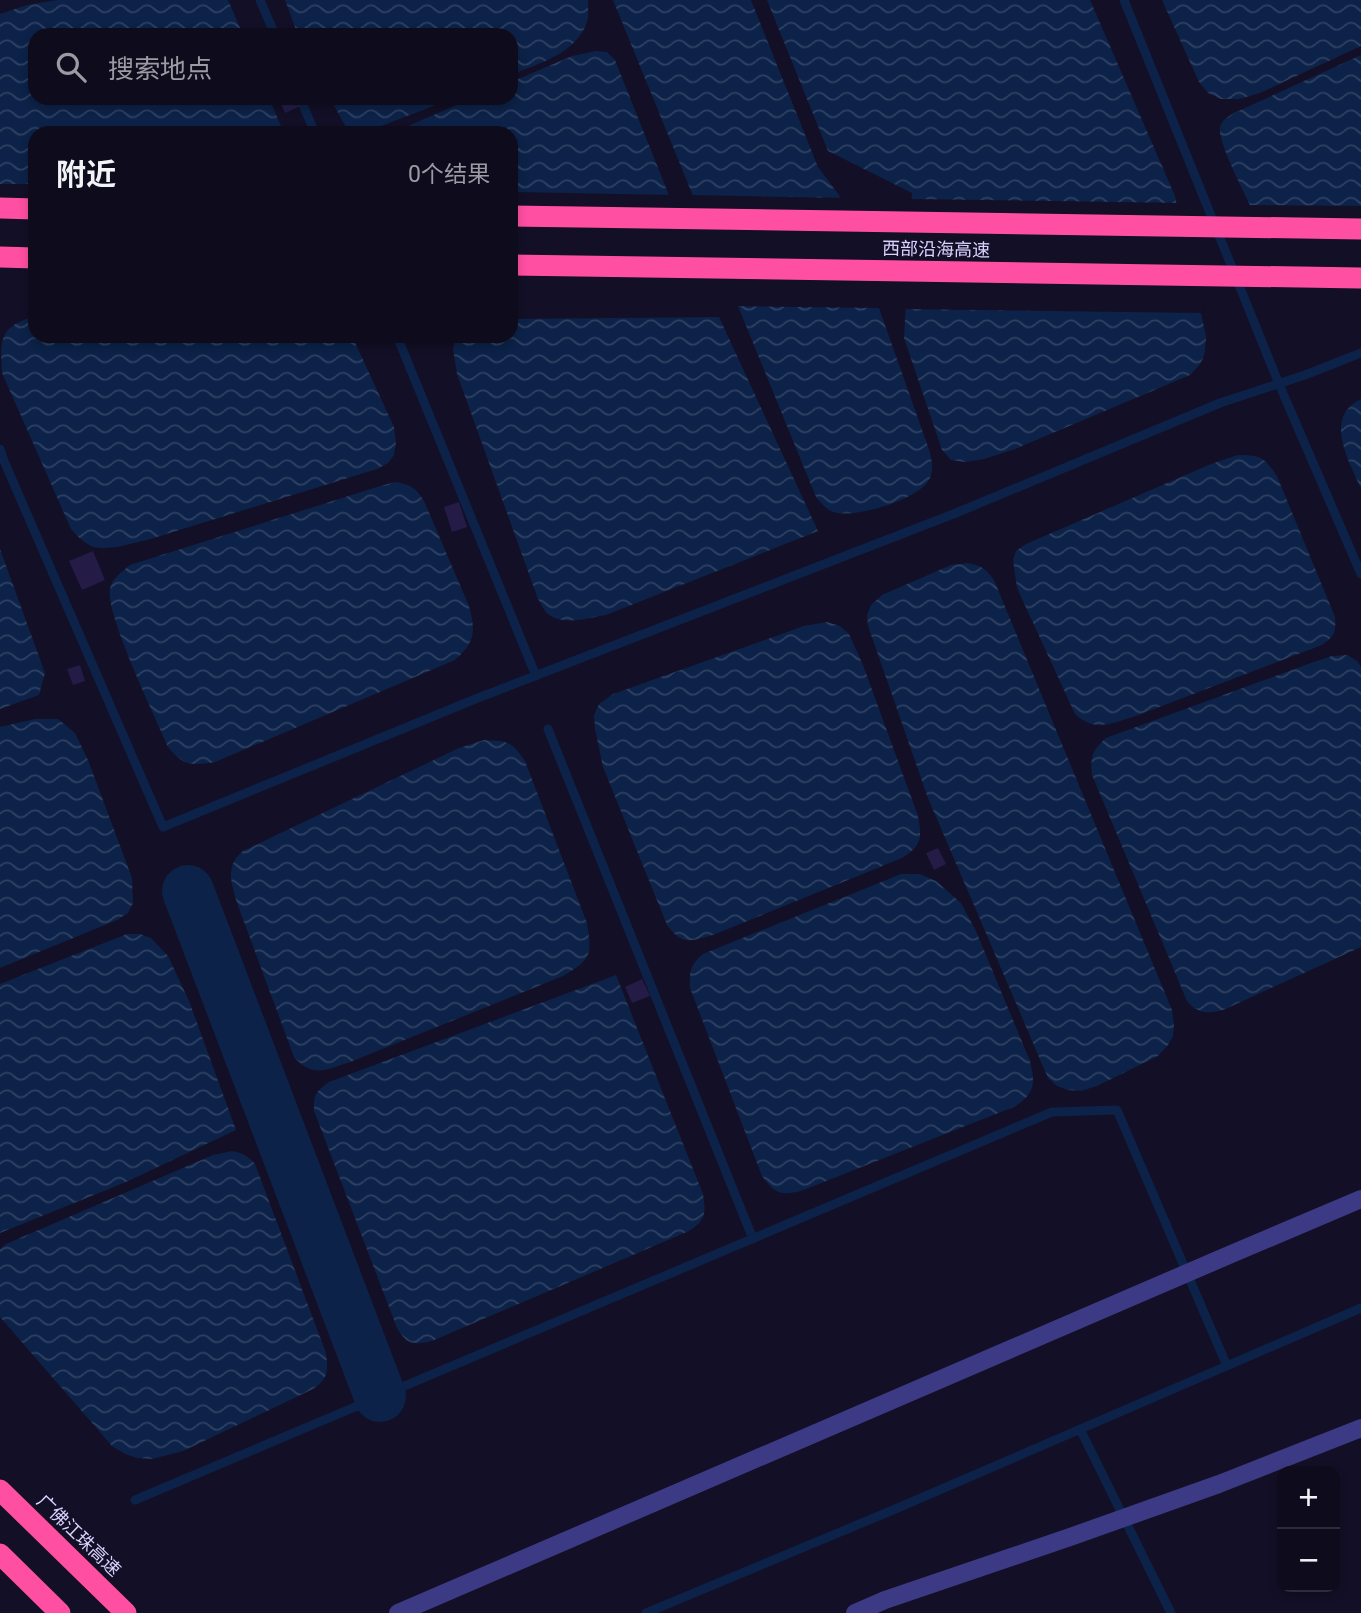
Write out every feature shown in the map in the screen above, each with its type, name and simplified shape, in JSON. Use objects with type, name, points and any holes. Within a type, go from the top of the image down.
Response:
[{"type":"highway","points":[[0,208],[28,209]]},
{"type":"highway","name":"西部沿海高速","points":[[518,216],[1361,229]]},
{"type":"highway","points":[[0,257],[28,258]]},
{"type":"highway","name":"西部沿海高速","points":[[518,265],[1361,278]]},
{"type":"highway","name":"广佛江珠高速","points":[[0,1490],[126,1613]]},
{"type":"highway","points":[[0,1554],[60,1613]]},
{"type":"street","points":[[398,1613],[1361,1199]]},
{"type":"street","points":[[856,1613],[885,1600],[1219,1484],[1361,1428]]},
{"type":"water","points":[[57,0],[228,0],[240,28],[28,28],[28,105],[272,105],[281,126],[28,126],[28,251],[0,257],[0,14],[27,5]]},
{"type":"water","points":[[285,0],[588,0],[587,22],[574,42],[555,56],[518,72],[518,28],[295,28]]},
{"type":"water","points":[[613,0],[751,0],[818,167],[839,195],[929,450],[932,464],[930,478],[915,493],[888,505],[847,514],[830,511],[816,497]]},
{"type":"water","points":[[767,0],[1090,0],[1175,196],[1206,336],[1199,366],[1190,375],[1015,449],[984,459],[965,462],[951,460],[942,450],[904,338],[912,193],[828,151]]},
{"type":"water","points":[[1162,0],[1361,0],[1361,46],[1260,93],[1239,99],[1221,99],[1208,93],[1199,82]]},
{"type":"water","points":[[596,51],[607,52],[615,60],[692,253],[518,247],[518,126],[408,126],[457,105],[518,105],[518,79],[572,56]]},
{"type":"water","points":[[1361,55],[1361,255],[1285,271],[1227,156],[1221,139],[1221,125],[1234,113]]},
{"type":"water","points":[[334,105],[436,105],[381,126],[345,126]]},
{"type":"water","points":[[719,317],[818,531],[606,615],[576,620],[554,618],[547,613],[538,599],[457,374],[453,349],[454,343],[518,343],[518,319]]},
{"type":"water","points":[[28,318],[28,343],[355,343],[394,427],[394,455],[388,463],[377,469],[147,540],[113,547],[94,547],[84,542],[71,529],[2,373],[2,342],[9,329]]},
{"type":"water","points":[[1361,399],[1361,488],[1346,453],[1341,428],[1343,417],[1350,407]]},
{"type":"water","points":[[1238,455],[1261,458],[1277,476],[1335,617],[1334,633],[1322,645],[1133,717],[1102,725],[1082,720],[1075,714],[1017,588],[1013,560],[1016,551],[1026,544],[1211,464]]},
{"type":"water","points":[[395,482],[412,487],[424,501],[469,606],[473,630],[467,648],[455,660],[215,762],[194,764],[178,758],[168,747],[115,620],[110,589],[115,578],[130,565]]},
{"type":"water","points":[[0,549],[45,673],[39,695],[0,709]]},
{"type":"water","points":[[967,563],[983,568],[994,580],[1172,1010],[1173,1036],[1158,1056],[1081,1091],[1057,1086],[1048,1078],[928,798],[868,626],[867,615],[871,605],[882,595],[951,565]]},
{"type":"water","points":[[827,622],[840,626],[849,634],[863,665],[918,816],[919,841],[914,849],[902,858],[713,935],[693,940],[682,939],[667,925],[603,767],[594,715],[599,704],[613,694],[804,626]]},
{"type":"water","points":[[1347,655],[1361,667],[1361,947],[1223,1010],[1199,1011],[1187,1001],[1092,775],[1093,754],[1106,738],[1308,664],[1332,656]]},
{"type":"water","points":[[35,719],[58,719],[75,733],[88,760],[132,878],[133,903],[128,913],[117,920],[0,968],[0,727]]},
{"type":"water","points":[[484,740],[508,743],[525,761],[587,923],[588,955],[580,965],[563,976],[350,1062],[320,1070],[307,1068],[294,1057],[237,903],[231,875],[234,862],[243,851],[459,748]]},
{"type":"water","points":[[901,874],[920,874],[936,881],[961,903],[976,931],[1030,1061],[1033,1075],[1031,1091],[1016,1106],[801,1191],[778,1192],[762,1176],[690,988],[691,969],[703,954]]},
{"type":"water","points":[[127,934],[140,934],[151,938],[168,956],[189,1001],[236,1130],[126,1182],[0,1233],[0,984]]},
{"type":"water","points":[[616,975],[703,1194],[702,1220],[689,1231],[432,1341],[408,1341],[397,1328],[314,1111],[316,1094],[329,1082]]},
{"type":"water","points":[[232,1151],[245,1155],[255,1164],[326,1353],[326,1374],[313,1389],[183,1451],[152,1459],[137,1458],[112,1446],[0,1317],[0,1249],[6,1244],[213,1155]]},
{"type":"pier","points":[[0,184],[28,184],[28,255],[0,261]]},
{"type":"pier","points":[[518,192],[672,195],[695,254],[611,264],[518,251]]},
{"type":"pier","points":[[689,195],[843,198],[883,308],[734,306]]},
{"type":"pier","points":[[908,199],[1180,203],[1205,313],[902,309]]},
{"type":"pier","points":[[1247,205],[1361,206],[1361,258],[1285,275]]},
{"type":"building","points":[[281,105],[301,105],[301,106],[285,113]]},
{"type":"building","points":[[459,502],[467,527],[452,532],[444,507]]},
{"type":"building","points":[[93,551],[105,580],[82,590],[69,561]]},
{"type":"building","points":[[80,665],[85,681],[73,685],[67,669]]},
{"type":"building","points":[[938,848],[946,864],[934,870],[926,853]]},
{"type":"building","points":[[642,979],[650,996],[632,1003],[625,987]]},
{"type":"waterway","points":[[260,0],[272,28]]},
{"type":"waterway","points":[[1124,0],[1279,384],[1361,574]]},
{"type":"waterway","points":[[303,105],[312,126]]},
{"type":"waterway","points":[[400,343],[536,676]]},
{"type":"waterway","points":[[0,449],[163,827],[473,700],[956,513],[1220,403],[1361,353]]},
{"type":"waterway","points":[[548,729],[753,1239]]},
{"type":"waterway","points":[[188,891],[380,1396]]},
{"type":"waterway","points":[[135,1500],[1052,1112],[1117,1110],[1227,1366]]},
{"type":"waterway","points":[[646,1613],[893,1510],[1361,1308]]},
{"type":"waterway","points":[[1080,1429],[1171,1613]]}]
